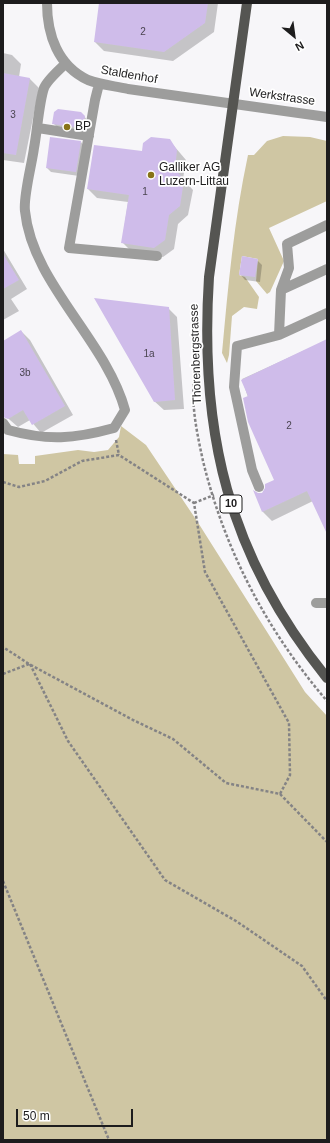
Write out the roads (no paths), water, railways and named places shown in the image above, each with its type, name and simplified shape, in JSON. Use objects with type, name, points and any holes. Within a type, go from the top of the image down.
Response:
[{"type":"main road","name":"Thorenbergstrasse","points":[[248,3],[215,224],[207,306],[209,398],[213,431],[227,490],[242,536],[267,588],[293,634],[327,678]]},
{"type":"street","name":"Staldenhof","points":[[47,3],[49,31],[59,54],[66,63],[88,80],[99,84],[234,104]]},
{"type":"street","points":[[3,423],[8,430],[27,435],[66,438],[114,428],[125,410],[120,393],[110,374],[94,346],[48,275],[29,235],[24,210],[44,88],[66,63]]},
{"type":"street","points":[[99,84],[69,248],[157,256]]},
{"type":"street","name":"Werkstrasse","points":[[234,104],[327,116]]},
{"type":"street","points":[[38,128],[89,136]]},
{"type":"street","points":[[279,335],[281,290],[289,268],[287,244],[327,225]]},
{"type":"street","points":[[281,290],[327,268]]},
{"type":"street","points":[[259,487],[252,470],[234,387],[237,346],[279,335],[327,313]]},
{"type":"street","points":[[316,603],[327,603]]},
{"type":"place","name":"BP","points":[[67,127]]},
{"type":"place","name":"Galliker AG Luzern-Littau","points":[[151,175]]}]
